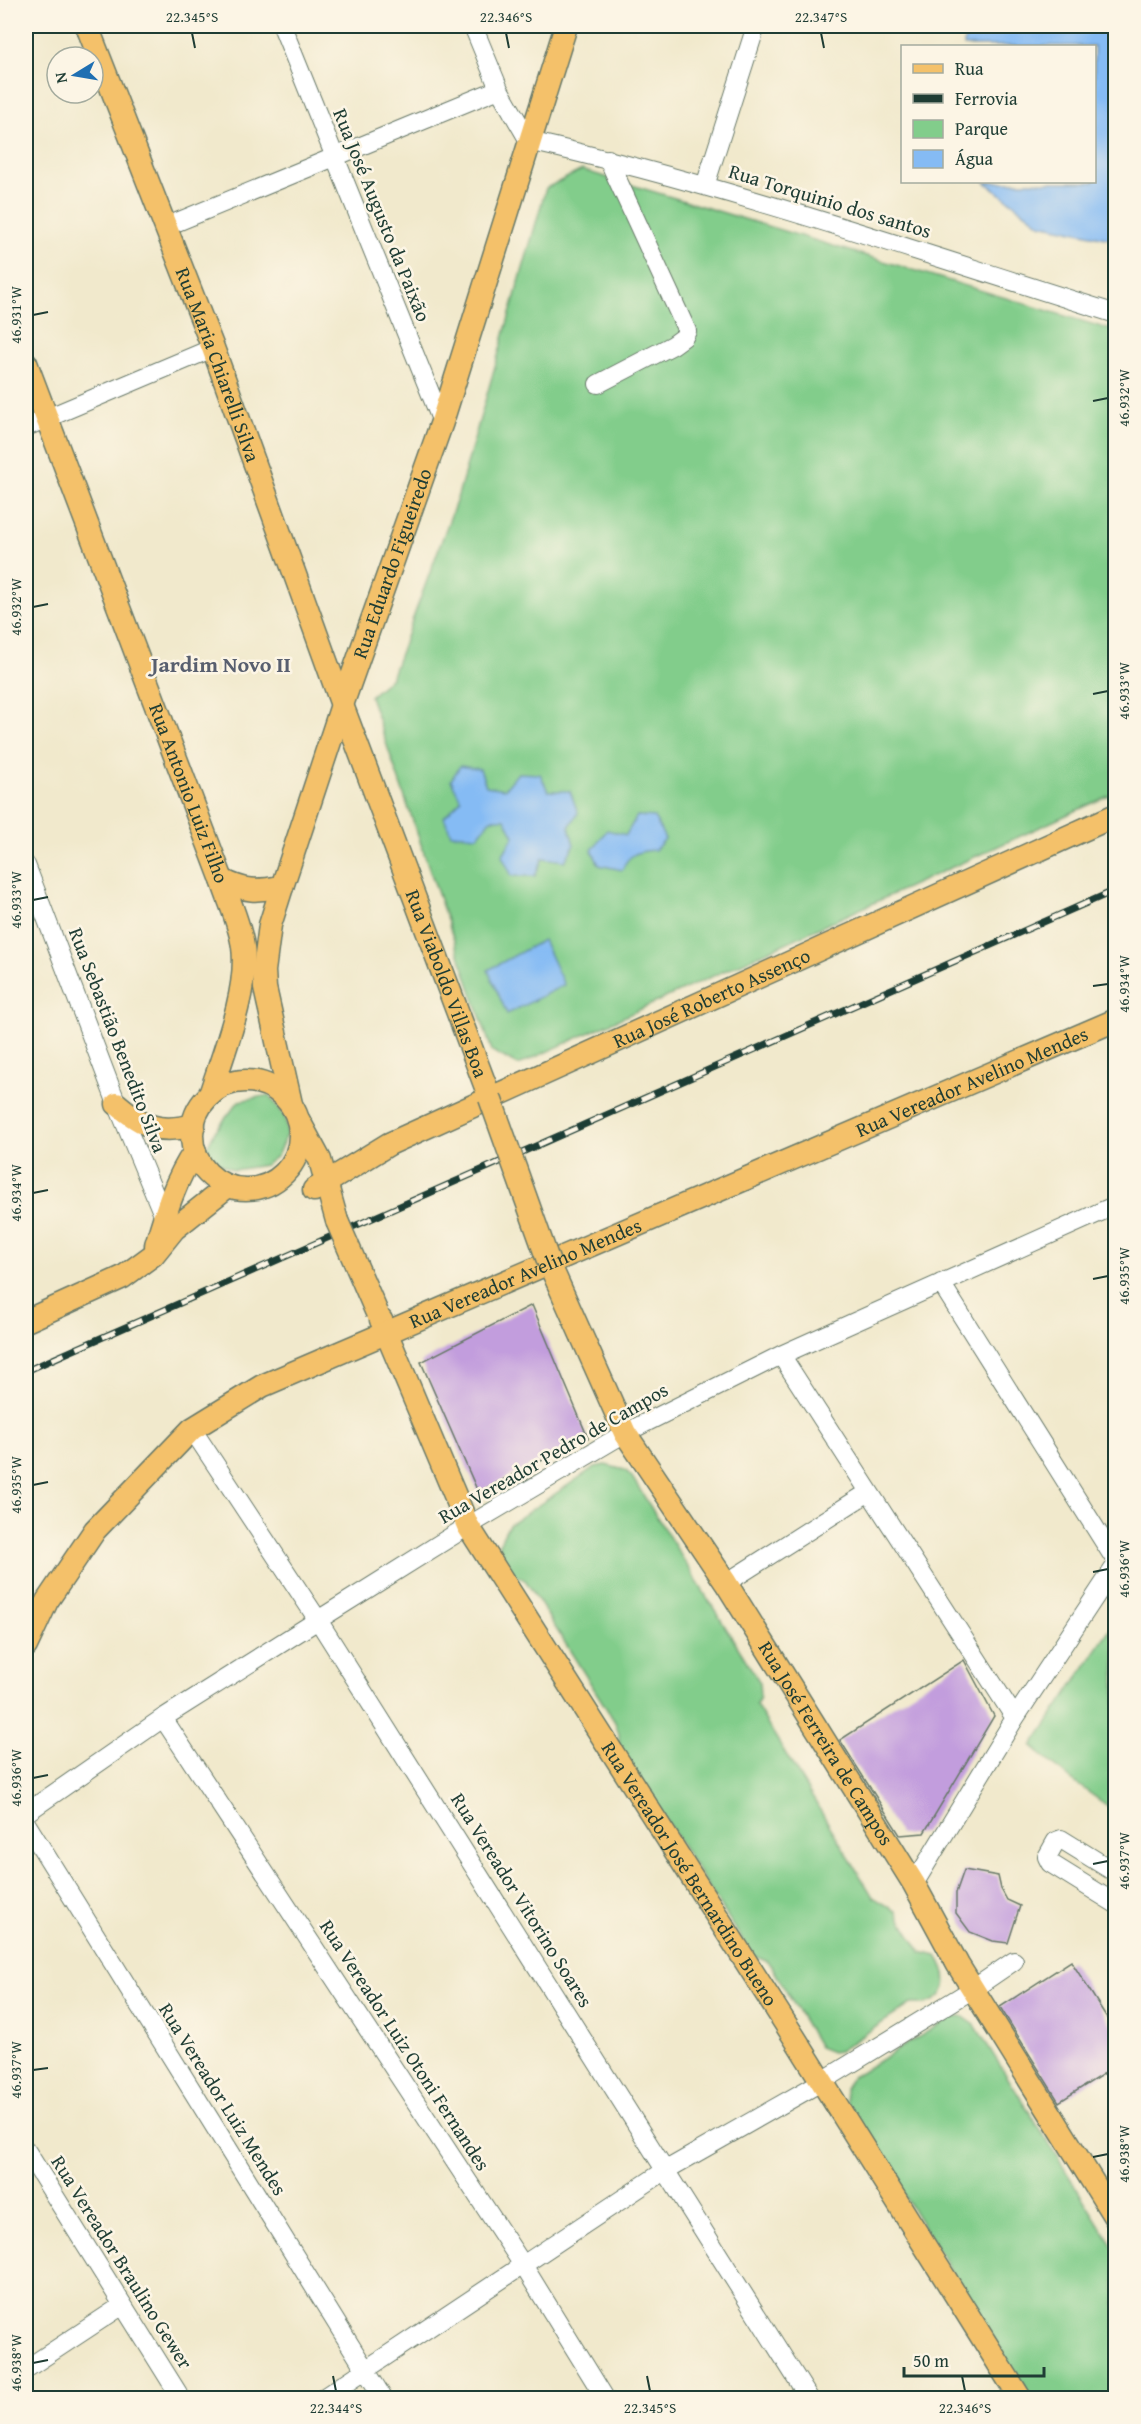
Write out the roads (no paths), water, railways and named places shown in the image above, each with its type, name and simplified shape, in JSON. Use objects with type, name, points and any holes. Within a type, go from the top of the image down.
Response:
[{"type":"main road","name":"Rua Maria Chiarelli Silva","points":[[87,26],[213,348],[342,705]]},
{"type":"main road","name":"Rua Eduardo Figueiredo","points":[[295,1112],[271,1018],[265,980],[270,925],[342,705],[442,422],[566,26]]},
{"type":"main road","name":"Rua Antonio Luiz Filho","points":[[26,363],[222,880],[243,946],[244,970],[234,1018],[210,1095]]},
{"type":"main road","name":"Rua Viaboldo Villas Boa","points":[[342,705],[490,1098],[549,1263]]},
{"type":"main road","name":"Rua José Roberto Assenço","points":[[320,1186],[389,1144],[1116,815]]},
{"type":"main road","points":[[222,880],[240,889],[256,891],[282,887]]},
{"type":"main road","name":"Rua Vereador Avelino Mendes","points":[[26,1646],[47,1601],[95,1530],[192,1429],[262,1386],[1116,1020]]},
{"type":"main road","points":[[252,1081],[274,1088],[295,1112],[300,1139],[295,1158],[284,1174],[271,1183],[242,1189],[228,1186],[213,1178],[202,1166],[195,1150],[196,1114],[210,1095],[229,1083],[252,1081]]},
{"type":"main road","points":[[117,1104],[146,1126],[164,1130],[194,1125]]},
{"type":"main road","name":"Rua Vereador José Bernardino Bueno","points":[[295,1112],[314,1146],[320,1186],[388,1333],[468,1526],[1020,2398]]},
{"type":"main road","points":[[26,1321],[123,1277],[153,1255],[169,1223],[178,1178],[195,1150]]},
{"type":"main road","points":[[284,1174],[320,1186]]},
{"type":"main road","points":[[169,1223],[228,1186]]},
{"type":"main road","name":"Rua José Ferreira de Campos","points":[[549,1263],[625,1433],[726,1582],[914,1884],[973,1989],[1116,2219]]},
{"type":"street","name":"Rua José Augusto da Paixão","points":[[282,26],[442,422]]},
{"type":"street","points":[[473,26],[499,89],[529,141]]},
{"type":"street","points":[[705,186],[756,26]]},
{"type":"street","points":[[165,227],[499,89]]},
{"type":"street","name":"Rua Torquinio dos santos","points":[[529,141],[608,159],[705,186],[1116,314]]},
{"type":"street","points":[[598,384],[673,345],[684,337],[687,331],[608,159]]},
{"type":"street","points":[[26,427],[213,348]]},
{"type":"street","name":"Rua Sebastião Benedito Silva","points":[[26,865],[117,1104],[169,1223]]},
{"type":"street","name":"Rua Vereador Pedro de Campos","points":[[26,1813],[163,1718],[468,1526],[625,1433],[781,1355],[1116,1204]]},
{"type":"street","points":[[914,1884],[1015,1718],[1116,1563],[941,1283]]},
{"type":"street","points":[[781,1355],[1015,1718]]},
{"type":"street","name":"Rua Vereador Vitorino Soares","points":[[192,1429],[318,1620],[809,2398]]},
{"type":"street","points":[[726,1582],[869,1492]]},
{"type":"street","name":"Rua Vereador Luiz Otoni Fernandes","points":[[163,1718],[524,2265],[605,2398]]},
{"type":"street","name":"Rua Vereador Pedro de Campos","points":[[26,1804],[46,1801]]},
{"type":"street","name":"Rua Vereador Luiz Mendes","points":[[26,1823],[383,2398]]},
{"type":"street","points":[[1116,1873],[1061,1839],[1056,1841],[1047,1857],[1050,1863],[1116,1904]]},
{"type":"street","points":[[323,2398],[666,2170],[821,2082],[973,1989],[1014,1961]]},
{"type":"street","name":"Rua Vereador Braulino Gewer","points":[[26,2150],[181,2398]]},
{"type":"street","points":[[26,2369],[123,2305]]},
{"type":"water","points":[[966,26],[1115,26],[1115,240],[1040,224],[986,183],[1096,183],[1096,45],[964,45]]},
{"type":"water","points":[[460,766],[480,769],[486,786],[505,789],[518,773],[540,774],[548,791],[570,791],[578,813],[569,827],[574,845],[565,861],[543,858],[535,876],[512,876],[502,856],[514,836],[505,819],[491,819],[478,836],[451,834],[444,817],[461,800],[451,780]]},
{"type":"water","points":[[637,816],[654,817],[665,839],[655,850],[644,851],[631,857],[622,870],[599,865],[592,850],[607,830],[626,835]]},
{"type":"water","points":[[543,940],[564,985],[507,1014],[488,970]]},
{"type":"railway","points":[[26,1371],[1116,890]]},
{"type":"district","name":"Jardim Novo II","points":[[221,664]]}]
